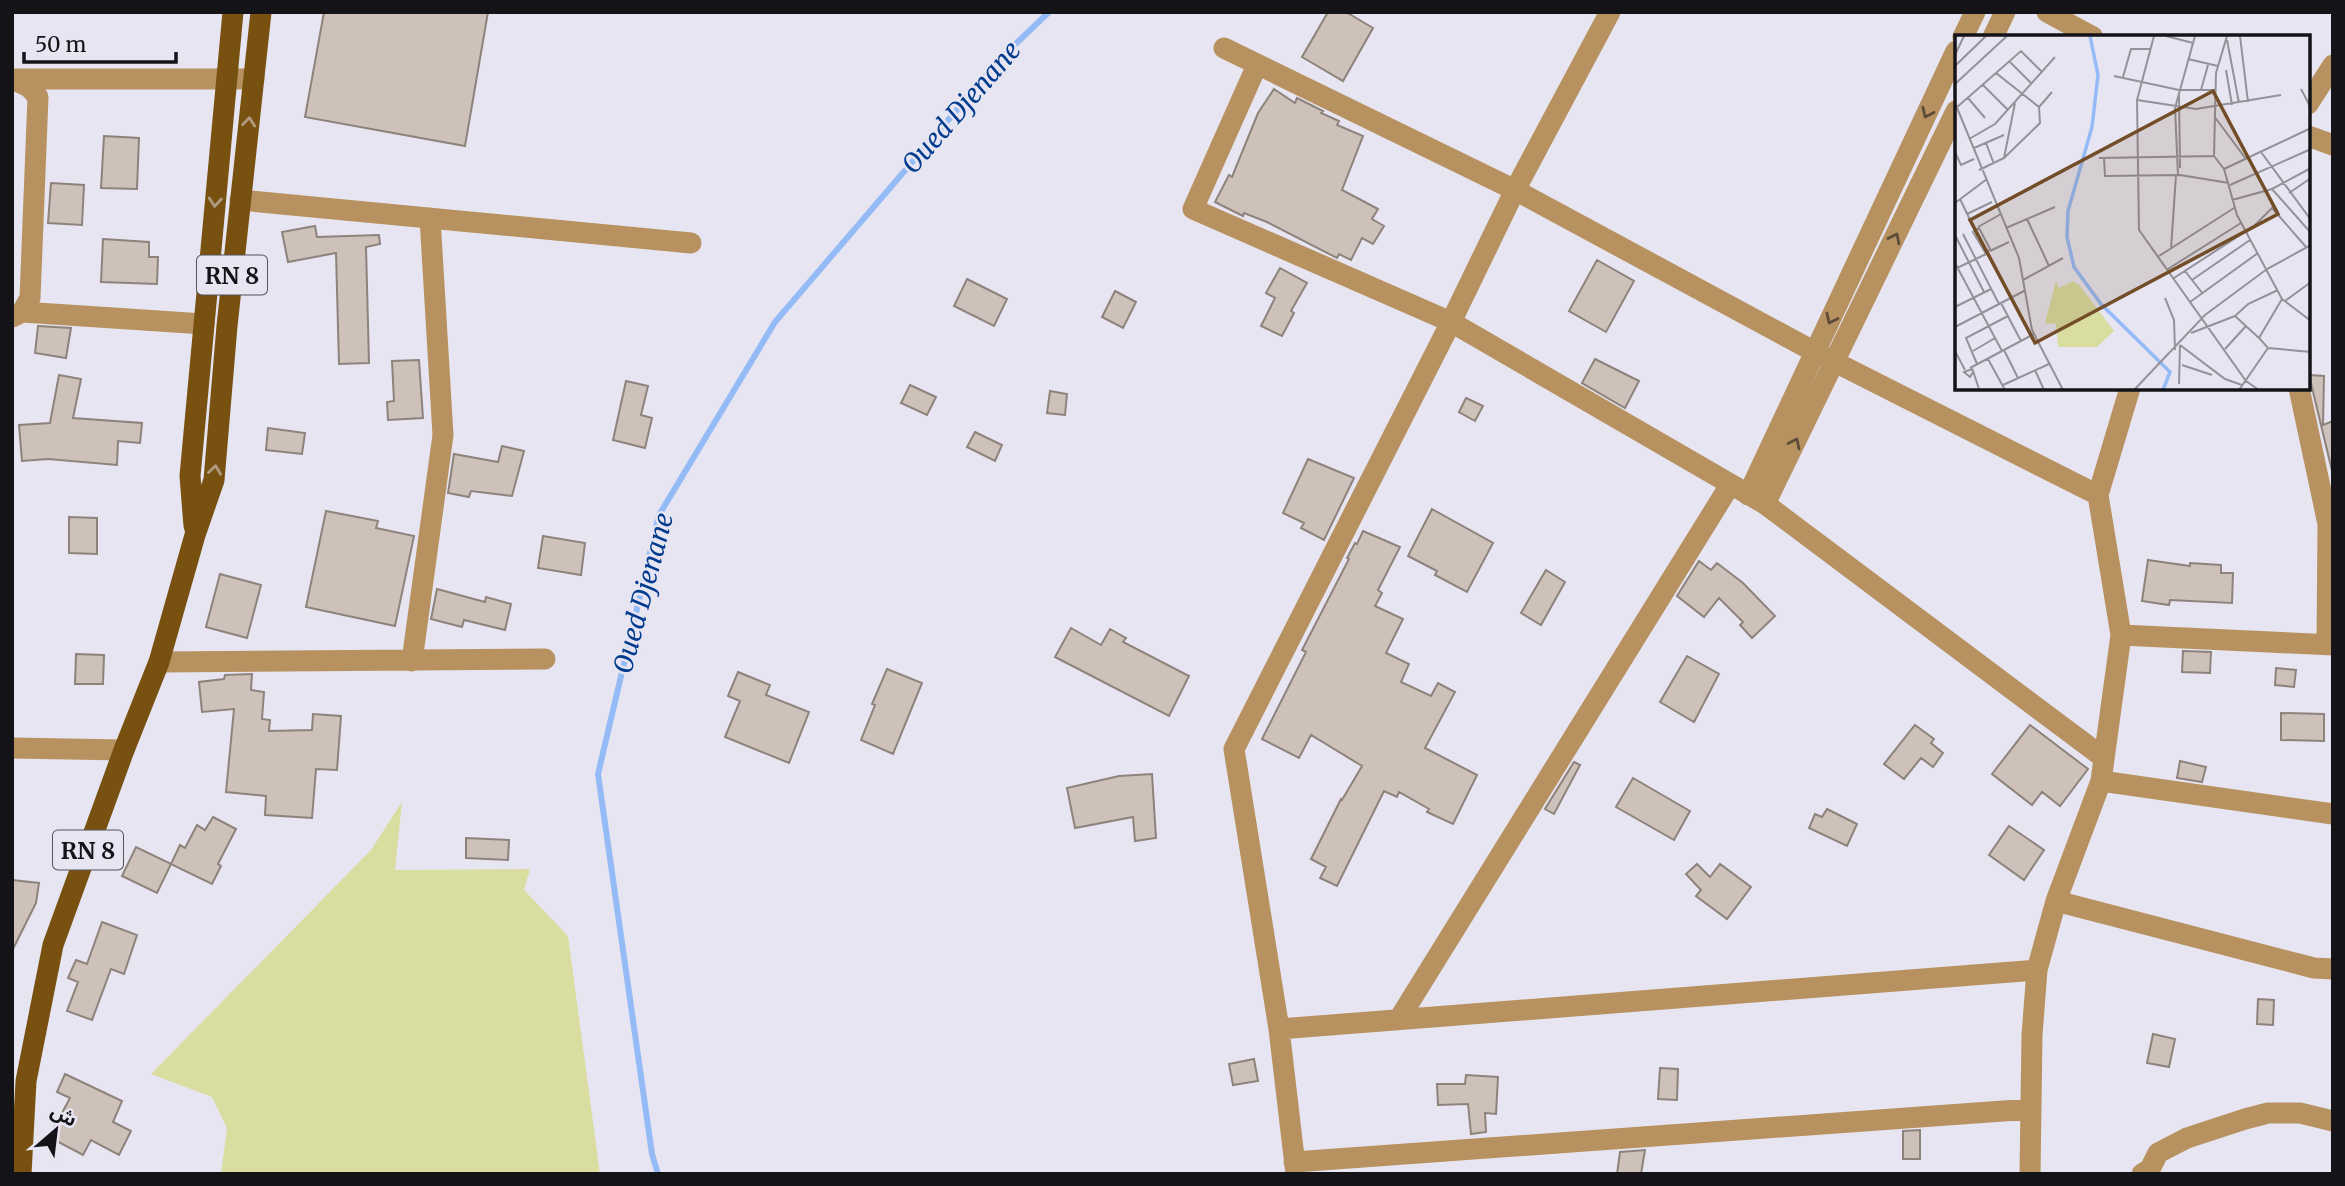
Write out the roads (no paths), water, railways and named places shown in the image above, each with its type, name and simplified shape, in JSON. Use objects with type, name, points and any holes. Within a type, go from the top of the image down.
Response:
[{"type":"main road","name":"RN 8","points":[[195,536],[190,476],[233,12]]},
{"type":"main road","name":"RN 8","points":[[21,1174],[18,1116],[53,945],[159,662],[214,480],[227,326],[261,12]]},
{"type":"main road","points":[[219,155],[246,156]]},
{"type":"street","points":[[1610,12],[1515,190],[1451,323],[1234,749],[1279,1028],[1295,1168],[2031,1109]]},
{"type":"street","points":[[1964,35],[1975,12]]},
{"type":"street","points":[[1994,35],[2005,12]]},
{"type":"street","points":[[2047,12],[2089,35]]},
{"type":"street","points":[[1224,48],[1515,190],[1834,362],[2098,495]]},
{"type":"street","points":[[1748,495],[1955,53]]},
{"type":"street","points":[[1257,65],[1193,209],[1451,323],[1748,495],[2104,758]]},
{"type":"street","points":[[2310,101],[2333,65]]},
{"type":"street","points":[[13,79],[254,79]]},
{"type":"street","points":[[13,79],[29,87],[38,97],[30,298],[17,315]]},
{"type":"street","points":[[1399,1019],[1834,362],[1955,113]]},
{"type":"street","points":[[2310,137],[2333,145]]},
{"type":"street","points":[[240,200],[691,243]]},
{"type":"street","points":[[412,661],[443,435],[430,218]]},
{"type":"street","points":[[17,315],[204,324]]},
{"type":"street","points":[[2030,1174],[2032,1035],[2037,970],[2056,901],[2101,781],[2121,635],[2098,495],[2129,390]]},
{"type":"street","points":[[2121,635],[2330,644],[2328,524],[2299,390]]},
{"type":"street","points":[[159,662],[545,659]]},
{"type":"street","points":[[12,748],[124,750]]},
{"type":"street","points":[[2101,781],[2333,814]]},
{"type":"street","points":[[2056,901],[2314,968],[2333,970]]},
{"type":"street","points":[[1279,1028],[2037,970]]},
{"type":"street","points":[[2142,1174],[2150,1169],[2158,1153],[2187,1138],[2245,1119],[2268,1113],[2300,1113],[2333,1121]]},
{"type":"waterway","name":"Oued Djenane","points":[[658,1174],[652,1154],[598,774],[659,515],[775,322],[1004,55],[1049,12]]}]
